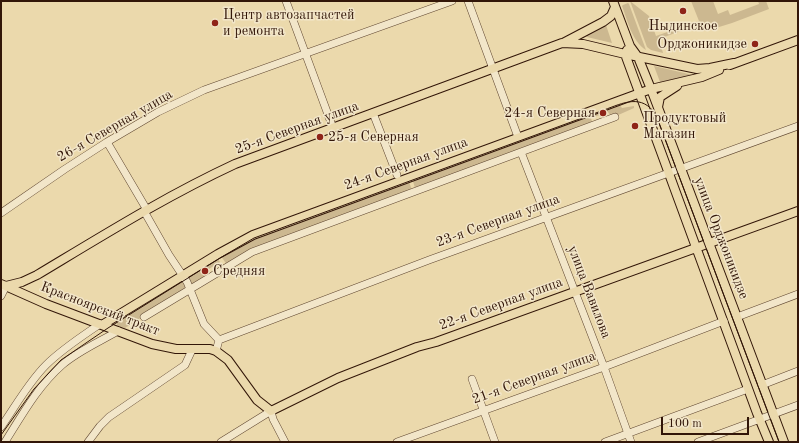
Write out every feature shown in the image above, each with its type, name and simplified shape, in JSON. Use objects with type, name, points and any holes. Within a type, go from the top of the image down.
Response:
[{"type":"main road","points":[[562,43],[603,22],[611,16],[614,4]]},
{"type":"main road","name":"улица Орджоникидзе","points":[[614,4],[630,46],[638,57],[658,107],[784,442]]},
{"type":"main road","name":"24-я Северная улица","points":[[101,325],[184,276],[234,244],[253,235],[650,89],[707,75],[734,63],[798,40]]},
{"type":"main road","name":"25-я Северная улица","points":[[4,285],[22,282],[37,275],[146,211],[235,164],[562,43],[583,44],[625,54]]},
{"type":"main road","points":[[625,54],[630,46]]},
{"type":"main road","name":"улица Орджоникидзе","points":[[625,54],[759,420],[769,442]]},
{"type":"main road","name":"24-я Северная улица","points":[[625,54],[697,69],[734,63]]},
{"type":"main road","points":[[658,107],[658,101],[663,94],[682,82]]},
{"type":"main road","name":"22-я Северная улица","points":[[271,411],[338,378],[381,361],[798,211]]},
{"type":"main road","name":"Красноярский тракт","points":[[4,285],[46,304],[152,344],[176,349],[210,349],[216,351]]},
{"type":"main road","points":[[216,351],[228,360],[257,400],[271,411]]},
{"type":"street","points":[[286,1],[333,128]]},
{"type":"street","name":"26-я Северная улица","points":[[1,213],[107,142],[158,112],[204,90],[452,1]]},
{"type":"street","points":[[468,1],[518,137]]},
{"type":"street","points":[[373,113],[397,175]]},
{"type":"street","name":"24-я Северная улица","points":[[144,317],[252,252],[615,117]]},
{"type":"street","name":"23-я Северная улица","points":[[219,340],[429,260],[798,126]]},
{"type":"street","points":[[107,142],[146,211],[168,255],[184,276],[204,324],[219,340],[216,351]]},
{"type":"street","name":"улица Вавилова","points":[[521,152],[604,367],[631,442]]},
{"type":"street","points":[[1,296],[4,285]]},
{"type":"street","points":[[737,317],[798,294]]},
{"type":"street","name":"21-я Северная улица","points":[[397,442],[604,367],[724,321]]},
{"type":"street","name":"24-я Северная улица","points":[[1,427],[35,378],[46,365],[65,349],[101,325]]},
{"type":"street","points":[[5,442],[37,392],[63,364],[118,331]]},
{"type":"street","points":[[88,442],[100,426],[110,417],[184,365],[192,350]]},
{"type":"street","points":[[762,385],[798,371]]},
{"type":"street","points":[[472,379],[495,442]]},
{"type":"street","points":[[605,442],[748,389]]},
{"type":"street","points":[[698,442],[798,406]]},
{"type":"street","points":[[271,411],[273,419],[285,442]]},
{"type":"street","name":"22-я Северная улица","points":[[221,442],[271,411]]},
{"type":"shaded area","points":[[630,1],[649,16],[656,36],[699,21],[691,1],[713,1],[718,14],[728,10],[730,15],[759,4],[758,1],[766,1],[769,9],[706,31],[694,26],[659,39],[663,53],[651,50],[647,47]]},
{"type":"shaded area","points":[[628,3],[646,50],[637,42],[629,25],[622,6]]},
{"type":"shaded area","points":[[606,25],[612,43],[587,37],[585,35],[587,33]]},
{"type":"shaded area","points":[[654,66],[693,75],[660,82]]},
{"type":"shaded area","points":[[618,103],[622,108],[634,106],[634,108],[616,116],[615,113],[610,115],[608,112],[591,118],[592,122],[415,188],[412,178]]},
{"type":"shaded area","points":[[409,181],[412,191],[227,265],[221,256],[251,240]]},
{"type":"shaded area","points":[[217,258],[220,262],[204,272],[206,275],[222,266],[223,268],[195,285],[191,284],[189,276]]},
{"type":"shaded area","points":[[180,282],[183,282],[187,288],[125,328],[118,326],[116,323],[117,321]]},
{"type":"tram line","points":[[1,435],[34,389],[61,360],[108,328],[254,238],[618,105],[638,102],[651,108],[656,115],[779,442]]},
{"type":"place","name":"Ныдинское","points":[[683,11]]},
{"type":"place","name":"Центр автозапчастей и ремонта","points":[[215,23]]},
{"type":"place","name":"Орджоникидзе","points":[[755,44]]},
{"type":"place","name":"24-я Северная","points":[[603,113]]},
{"type":"place","name":"Продуктовый Магазин","points":[[635,126]]},
{"type":"place","name":"25-я Северная","points":[[320,137]]},
{"type":"place","name":"Средняя","points":[[205,271]]}]
